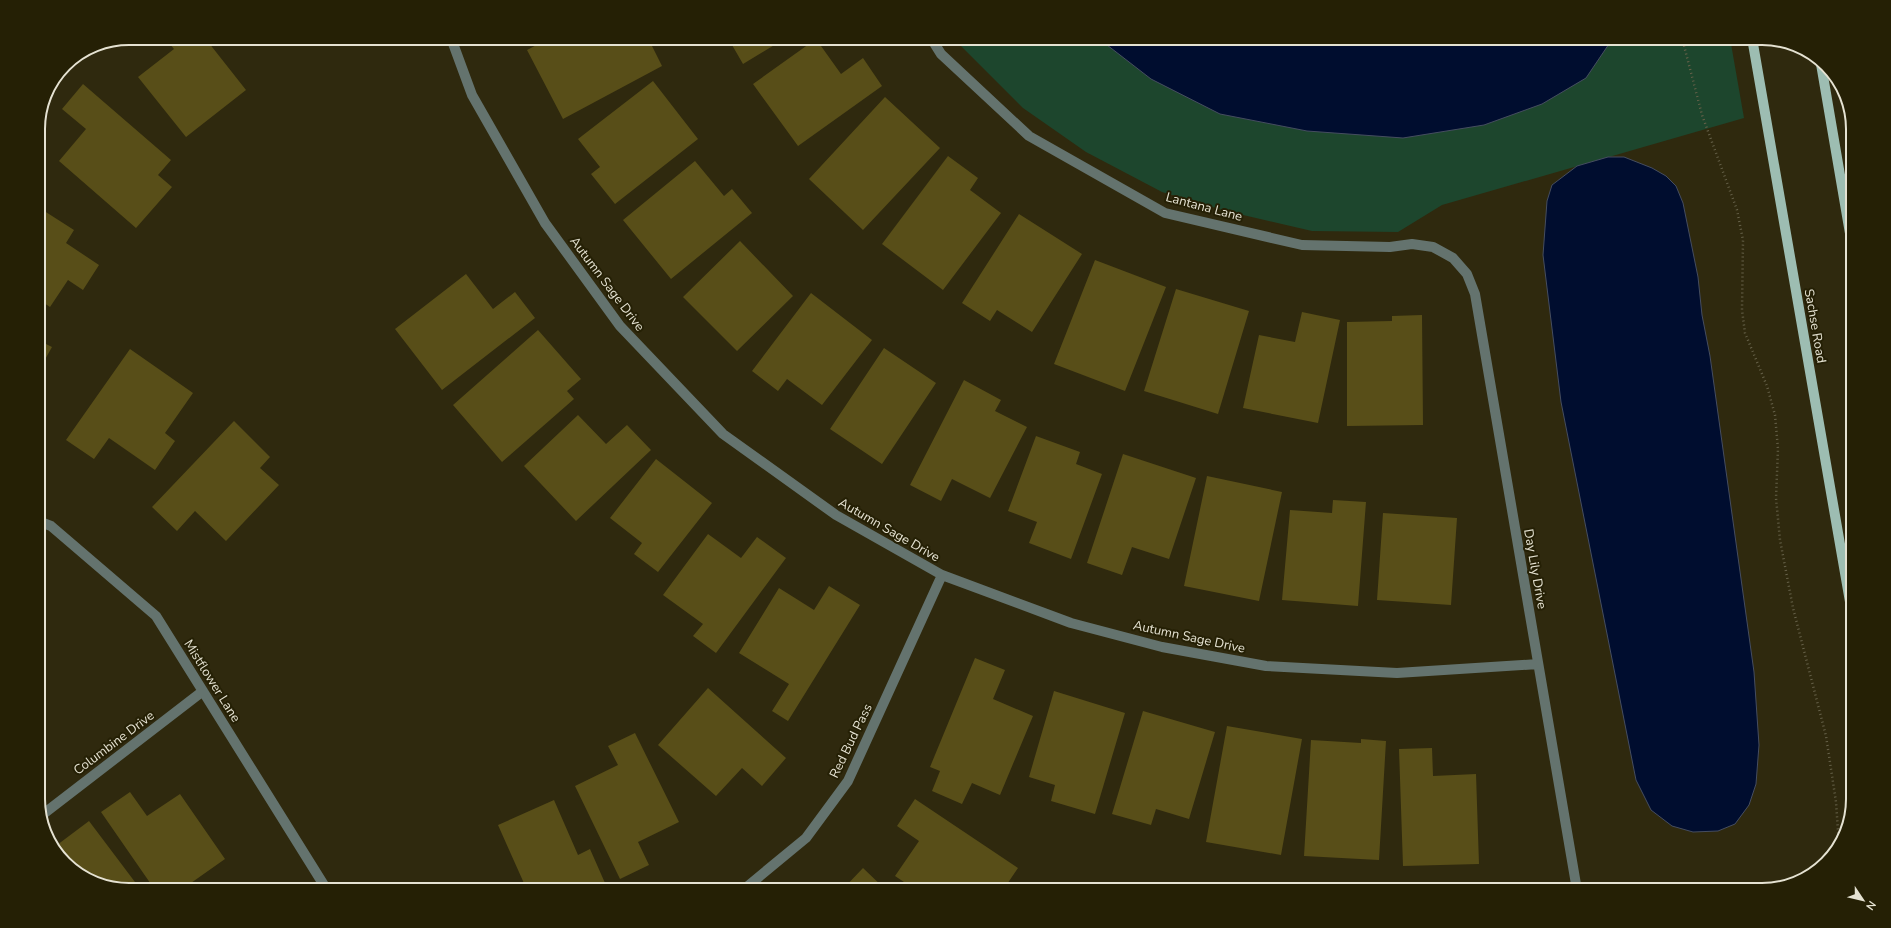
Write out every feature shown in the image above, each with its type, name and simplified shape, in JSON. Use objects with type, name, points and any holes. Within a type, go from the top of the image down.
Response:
[{"type":"main road","name":"Sachse Road","points":[[1753,45],[1846,579]]},
{"type":"main road","points":[[1822,71],[1846,211]]},
{"type":"street","name":"Autumn Sage Drive","points":[[454,45],[472,95],[545,223],[620,326],[723,434],[836,515],[942,575],[1071,623],[1162,647],[1266,666],[1398,673],[1538,664]]},
{"type":"street","name":"Lantana Lane","points":[[936,45],[942,54],[1030,136],[1165,212],[1302,245],[1390,247],[1412,244],[1433,247],[1453,258]]},
{"type":"street","name":"Day Lily Drive","points":[[1453,258],[1467,274],[1476,294],[1576,883]]},
{"type":"street","name":"Mistflower Lane","points":[[45,524],[50,526],[156,616],[323,883]]},
{"type":"street","name":"Red Bud Pass","points":[[751,883],[806,838],[848,781],[942,575]]},
{"type":"street","name":"Columbine Drive","points":[[46,812],[203,691]]},
{"type":"path","points":[[1684,45],[1702,115],[1737,210],[1743,240],[1742,310],[1745,333],[1767,386],[1775,415],[1778,449],[1776,498],[1780,540],[1793,608],[1826,736],[1836,802],[1838,834]]},
{"type":"green space","points":[[960,45],[1731,45],[1744,118],[1442,205],[1398,232],[1312,231],[1226,211],[1162,192],[1086,152],[1023,108]]},
{"type":"water","points":[[1107,45],[1608,45],[1586,78],[1542,104],[1484,125],[1403,138],[1307,131],[1220,114],[1151,79]]},
{"type":"water","points":[[1608,157],[1624,157],[1652,168],[1666,176],[1676,186],[1683,203],[1698,277],[1702,315],[1710,356],[1754,672],[1759,745],[1756,784],[1749,805],[1735,824],[1718,831],[1693,832],[1672,826],[1651,810],[1636,780],[1561,402],[1543,255],[1547,201],[1552,185],[1577,166]]},
{"type":"building","points":[[171,45],[211,45],[246,90],[186,137],[138,77],[174,49]]},
{"type":"building","points":[[537,45],[652,45],[662,66],[563,119],[527,50]]},
{"type":"building","points":[[732,45],[774,45],[743,64]]},
{"type":"building","points":[[808,45],[820,45],[841,74],[863,58],[882,86],[798,146],[753,84]]},
{"type":"building","points":[[653,81],[698,139],[615,204],[591,174],[600,167],[578,139]]},
{"type":"building","points":[[83,84],[171,160],[158,175],[172,187],[136,228],[59,161],[86,129],[62,109]]},
{"type":"building","points":[[885,97],[940,148],[863,230],[809,179]]},
{"type":"building","points":[[948,156],[978,178],[970,190],[1001,213],[943,290],[882,244]]},
{"type":"building","points":[[695,161],[724,196],[732,189],[752,213],[671,279],[623,220]]},
{"type":"building","points":[[45,211],[74,230],[66,243],[99,265],[83,290],[68,280],[50,307],[45,304]]},
{"type":"building","points":[[1019,214],[1082,254],[1032,332],[997,310],[990,321],[962,303]]},
{"type":"building","points":[[740,241],[793,296],[737,351],[683,297]]},
{"type":"building","points":[[1095,260],[1166,287],[1125,391],[1054,364]]},
{"type":"building","points":[[466,274],[493,309],[515,292],[535,318],[442,390],[395,329]]},
{"type":"building","points":[[1176,289],[1249,311],[1218,414],[1144,391]]},
{"type":"building","points":[[811,293],[872,340],[822,405],[787,379],[778,391],[752,371]]},
{"type":"building","points":[[1302,312],[1340,320],[1318,423],[1243,408],[1259,335],[1295,342]]},
{"type":"building","points":[[1422,315],[1423,425],[1347,426],[1347,322],[1392,321],[1392,316]]},
{"type":"building","points":[[538,330],[581,379],[567,391],[574,399],[502,462],[453,405]]},
{"type":"building","points":[[45,344],[52,347],[45,360]]},
{"type":"building","points":[[884,348],[936,383],[882,464],[830,429]]},
{"type":"building","points":[[130,349],[193,393],[165,433],[175,441],[155,470],[109,438],[94,459],[66,440]]},
{"type":"building","points":[[964,380],[1001,400],[995,411],[1027,427],[990,498],[952,479],[941,501],[910,485]]},
{"type":"building","points":[[578,415],[606,444],[627,425],[651,450],[576,521],[524,466]]},
{"type":"building","points":[[234,421],[270,457],[260,468],[279,485],[226,541],[195,511],[177,531],[152,507]]},
{"type":"building","points":[[1036,436],[1080,452],[1076,464],[1102,474],[1071,559],[1029,543],[1037,522],[1008,511]]},
{"type":"building","points":[[1123,454],[1196,478],[1169,559],[1132,547],[1122,575],[1087,563]]},
{"type":"building","points":[[656,459],[712,503],[658,572],[634,554],[642,543],[610,518]]},
{"type":"building","points":[[1207,476],[1282,492],[1259,601],[1184,586]]},
{"type":"building","points":[[1333,500],[1366,502],[1358,606],[1282,600],[1290,510],[1332,513]]},
{"type":"building","points":[[1383,513],[1457,518],[1451,605],[1377,600]]},
{"type":"building","points":[[708,534],[741,558],[757,537],[786,558],[716,653],[693,636],[703,624],[663,595]]},
{"type":"building","points":[[829,586],[860,605],[788,721],[772,711],[789,684],[739,653],[779,588],[814,610]]},
{"type":"building","points":[[975,658],[1005,670],[993,699],[1033,716],[1000,795],[972,783],[962,804],[932,791],[940,771],[930,767]]},
{"type":"building","points":[[708,688],[786,758],[762,786],[742,768],[716,796],[658,745]]},
{"type":"building","points":[[1054,691],[1125,713],[1095,814],[1051,801],[1055,785],[1029,777]]},
{"type":"building","points":[[1143,711],[1215,732],[1189,819],[1156,809],[1151,825],[1112,814]]},
{"type":"building","points":[[1227,726],[1302,739],[1281,855],[1206,842]]},
{"type":"building","points":[[635,733],[679,822],[638,842],[649,865],[620,879],[575,786],[618,765],[608,746]]},
{"type":"building","points":[[1361,739],[1386,741],[1379,860],[1304,856],[1311,740],[1361,743]]},
{"type":"building","points":[[1432,748],[1433,776],[1476,774],[1479,864],[1403,866],[1399,749]]},
{"type":"building","points":[[130,792],[147,816],[180,794],[225,859],[191,883],[150,883],[101,812]]},
{"type":"building","points":[[915,799],[1018,868],[1008,883],[906,883],[895,876],[919,841],[897,826]]},
{"type":"building","points":[[554,800],[578,855],[590,849],[605,883],[524,883],[498,825]]},
{"type":"building","points":[[89,821],[136,883],[102,879],[82,869],[58,844]]},
{"type":"building","points":[[863,868],[879,883],[849,883]]}]
